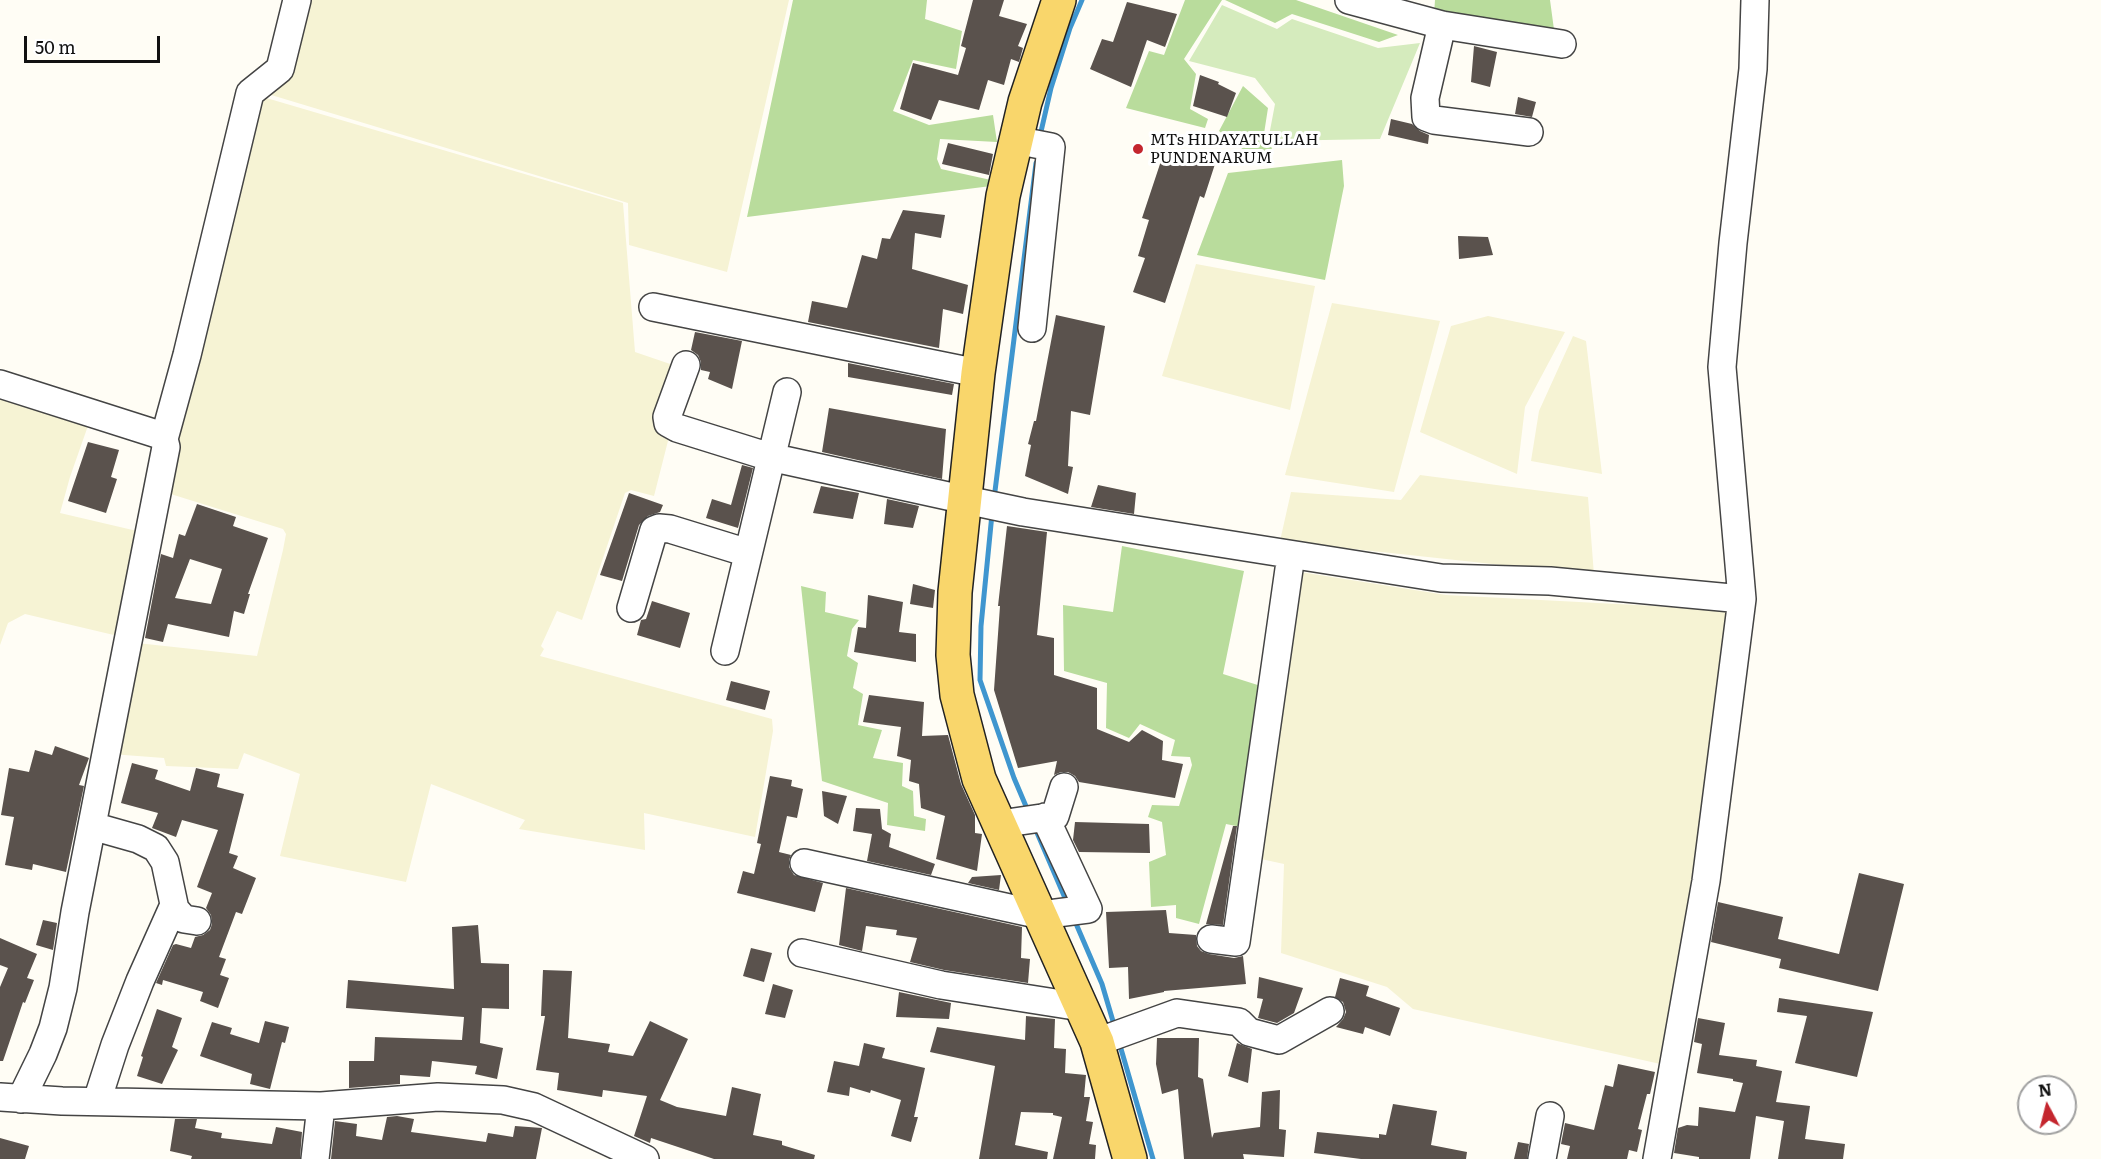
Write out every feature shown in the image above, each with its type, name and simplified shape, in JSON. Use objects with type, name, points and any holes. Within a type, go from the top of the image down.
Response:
[{"type":"main road","points":[[1059,0],[1025,102],[1029,142],[1004,196],[978,373],[971,501],[955,592],[953,655],[957,695],[979,779],[1027,820],[1061,913],[1081,1007],[1102,1040],[1130,1159]]},
{"type":"street","points":[[297,0],[280,69],[250,93],[187,355],[164,439],[165,456],[92,826],[63,988],[53,1029],[10,1098],[321,1106],[438,1097],[503,1100],[534,1107],[645,1159]]},
{"type":"street","points":[[1349,0],[1442,25],[1562,44]]},
{"type":"street","points":[[1657,1159],[1706,881],[1742,599],[1722,367],[1733,243],[1753,69],[1755,0]]},
{"type":"street","points":[[1442,25],[1425,98],[1426,117],[1434,120],[1529,132]]},
{"type":"street","points":[[1029,142],[1052,147],[1049,156],[1032,328]]},
{"type":"street","points":[[653,307],[978,373]]},
{"type":"street","points":[[686,365],[667,417],[668,423],[677,428],[770,457],[1023,512],[1441,578],[1550,581],[1742,599]]},
{"type":"street","points":[[0,384],[138,426],[164,439]]},
{"type":"street","points":[[725,651],[787,392]]},
{"type":"street","points":[[631,608],[654,530],[670,529],[748,553]]},
{"type":"street","points":[[1211,939],[1236,942],[1291,555]]},
{"type":"street","points":[[804,863],[1061,913],[1088,909],[1027,820],[1055,816],[1064,787]]},
{"type":"street","points":[[92,826],[138,839],[156,848],[165,862],[175,909],[184,919],[197,921]]},
{"type":"street","points":[[97,1101],[115,1045],[140,981],[174,905]]},
{"type":"street","points":[[802,953],[941,985],[1081,1007]]},
{"type":"street","points":[[1102,1040],[1177,1012],[1239,1022],[1250,1032],[1278,1040],[1330,1011]]},
{"type":"street","points":[[315,1159],[321,1106]]},
{"type":"street","points":[[1542,1159],[1550,1116]]},
{"type":"shaded area","points":[[308,0],[789,0],[727,272],[629,245],[628,203],[268,94]]},
{"type":"shaded area","points":[[263,97],[623,203],[635,352],[676,366],[669,437],[654,496],[631,490],[625,493],[582,620],[557,611],[541,646],[544,649],[540,656],[772,719],[773,731],[755,837],[644,813],[645,850],[519,829],[525,820],[431,784],[406,882],[280,856],[300,774],[244,753],[238,769],[166,766],[164,758],[111,754],[137,643],[257,656],[283,550],[286,534],[283,529],[161,491],[242,160]]},
{"type":"shaded area","points":[[1196,264],[1315,286],[1290,410],[1162,376]]},
{"type":"shaded area","points":[[1332,303],[1440,321],[1394,492],[1285,475]]},
{"type":"shaded area","points":[[1488,316],[1565,332],[1525,407],[1517,474],[1420,432],[1451,326]]},
{"type":"shaded area","points":[[1573,336],[1586,341],[1602,474],[1531,461],[1539,411]]},
{"type":"shaded area","points":[[0,393],[90,420],[60,513],[137,531],[118,636],[25,614],[8,623],[0,645]]},
{"type":"shaded area","points":[[1420,475],[1588,497],[1594,575],[1280,541],[1291,492],[1401,500]]},
{"type":"shaded area","points":[[1300,572],[1446,595],[1731,610],[1665,1065],[1413,1009],[1387,987],[1281,953],[1284,864],[1261,859]]},
{"type":"green space","points":[[793,0],[927,0],[925,19],[962,31],[956,69],[913,60],[893,111],[929,125],[993,115],[997,142],[940,139],[937,159],[941,169],[991,180],[991,186],[747,217]]},
{"type":"green space","points":[[1185,0],[1222,0],[1184,59],[1196,74],[1190,109],[1208,119],[1205,128],[1126,108],[1149,51],[1164,55]]},
{"type":"green space","points":[[1225,0],[1296,0],[1398,35],[1379,42],[1292,14],[1275,23]]},
{"type":"green space","points":[[1435,0],[1550,0],[1555,37],[1434,15]]},
{"type":"green space","points":[[1222,5],[1277,29],[1292,19],[1378,48],[1420,43],[1380,139],[1268,141],[1275,104],[1255,78],[1189,61]]},
{"type":"green space","points":[[1243,86],[1268,108],[1263,140],[1272,148],[1270,152],[1249,154],[1219,131]]},
{"type":"green space","points":[[1342,160],[1344,186],[1325,280],[1197,255],[1228,173]]},
{"type":"green space","points":[[1122,546],[1244,571],[1223,674],[1264,687],[1241,827],[1226,824],[1199,924],[1176,918],[1176,905],[1151,907],[1149,862],[1166,855],[1162,822],[1148,817],[1152,805],[1179,806],[1192,765],[1190,757],[1171,756],[1175,740],[1140,724],[1129,738],[1106,728],[1107,683],[1064,671],[1063,605],[1113,612]]},
{"type":"green space","points":[[801,586],[826,592],[825,612],[859,620],[852,629],[847,656],[858,663],[853,688],[863,694],[858,725],[882,730],[873,758],[903,763],[902,786],[913,791],[914,816],[926,819],[925,831],[887,825],[888,803],[822,781]]},
{"type":"building","points":[[973,0],[1004,0],[999,16],[1027,24],[1018,46],[1023,48],[1019,62],[1011,59],[1004,85],[988,80],[979,110],[939,100],[931,120],[900,109],[913,63],[958,75],[966,48],[961,46]]},
{"type":"building","points":[[1127,2],[1177,14],[1165,47],[1147,40],[1131,87],[1090,69],[1102,39],[1113,42]]},
{"type":"building","points":[[1474,46],[1497,52],[1490,87],[1471,82]]},
{"type":"building","points":[[1200,75],[1219,82],[1218,84],[1236,93],[1227,117],[1193,106]]},
{"type":"building","points":[[1518,97],[1536,102],[1532,117],[1515,114]]},
{"type":"building","points":[[1391,119],[1412,124],[1429,135],[1428,144],[1388,135]]},
{"type":"building","points":[[948,143],[993,154],[989,175],[942,164]]},
{"type":"building","points":[[1165,149],[1215,164],[1204,198],[1200,196],[1165,303],[1133,292],[1145,258],[1138,256],[1149,220],[1142,218]]},
{"type":"building","points":[[903,210],[945,215],[941,238],[915,233],[912,269],[968,285],[963,314],[943,309],[939,348],[808,322],[812,301],[847,308],[862,255],[877,259],[882,238],[890,239]]},
{"type":"building","points":[[1458,236],[1488,237],[1493,255],[1459,259]]},
{"type":"building","points":[[1056,315],[1105,326],[1090,415],[1071,411],[1068,466],[1073,467],[1068,494],[1025,476],[1031,445],[1028,444],[1034,421],[1036,421]]},
{"type":"building","points":[[695,332],[742,341],[732,389],[708,379],[710,372],[701,370],[698,355],[691,350]]},
{"type":"building","points":[[848,363],[954,384],[952,395],[848,377]]},
{"type":"building","points":[[829,408],[946,429],[942,479],[822,452]]},
{"type":"building","points":[[88,442],[119,450],[111,477],[117,479],[106,513],[68,501]]},
{"type":"building","points":[[742,465],[753,468],[738,528],[706,518],[712,499],[731,505]]},
{"type":"building","points":[[1098,485],[1136,493],[1134,514],[1091,507]]},
{"type":"building","points":[[821,486],[859,493],[853,519],[813,513]]},
{"type":"building","points":[[629,493],[663,505],[660,512],[648,516],[639,525],[622,581],[600,575]]},
{"type":"building","points":[[887,499],[919,506],[913,528],[884,524]]},
{"type":"building","points":[[197,504],[236,517],[233,526],[268,538],[248,594],[250,594],[244,614],[234,611],[229,637],[168,624],[163,642],[145,638],[161,554],[173,558],[179,534],[185,536]],"holes":[[[190,559],[222,569],[211,604],[175,598]]]},
{"type":"building","points":[[1007,526],[1047,532],[1037,635],[1054,638],[1054,675],[1097,688],[1097,729],[1129,742],[1142,730],[1163,741],[1162,760],[1183,764],[1175,798],[1079,782],[1068,772],[1054,775],[1057,761],[1018,768],[994,690],[1000,606],[998,606]]},
{"type":"building","points":[[913,584],[935,590],[933,608],[910,604]]},
{"type":"building","points":[[868,595],[903,602],[899,632],[916,634],[916,662],[854,652],[858,627],[866,628]]},
{"type":"building","points":[[652,601],[690,613],[680,648],[637,635],[641,620],[646,619]]},
{"type":"building","points":[[731,681],[770,691],[765,710],[726,700]]},
{"type":"building","points":[[869,695],[924,702],[922,736],[948,735],[961,784],[975,815],[975,833],[982,834],[977,871],[936,859],[945,816],[921,808],[919,784],[909,781],[911,760],[897,756],[901,727],[863,722]]},
{"type":"building","points":[[55,746],[89,758],[79,785],[84,786],[66,872],[33,864],[32,870],[5,865],[14,817],[1,815],[9,768],[29,772],[35,750],[52,755]]},
{"type":"building","points":[[132,763],[158,770],[155,779],[190,791],[196,768],[220,774],[217,787],[244,794],[229,853],[238,856],[233,868],[256,878],[242,914],[236,912],[219,957],[226,959],[220,975],[229,978],[218,1008],[200,1001],[203,992],[163,980],[162,985],[156,983],[173,945],[191,948],[195,937],[210,930],[211,915],[206,908],[212,893],[197,887],[218,830],[182,820],[176,837],[152,828],[158,813],[121,803]]},
{"type":"building","points":[[770,776],[792,780],[791,786],[803,789],[797,818],[787,816],[779,852],[791,855],[789,867],[794,875],[823,883],[815,912],[737,893],[743,871],[754,874],[761,844],[757,843]]},
{"type":"building","points":[[822,791],[847,796],[838,824],[824,816]]},
{"type":"building","points":[[856,808],[880,809],[882,829],[891,834],[889,847],[935,864],[931,875],[867,861],[872,834],[853,831]]},
{"type":"building","points":[[1075,822],[1149,824],[1150,853],[1079,852],[1073,840]]},
{"type":"building","points":[[1233,826],[1237,826],[1223,925],[1206,924]]},
{"type":"building","points":[[1859,873],[1904,884],[1878,991],[1779,968],[1781,959],[1711,942],[1718,902],[1783,917],[1778,939],[1839,954]]},
{"type":"building","points":[[1001,875],[999,890],[968,883],[972,877]]},
{"type":"building","points":[[846,888],[1022,927],[1021,958],[1030,959],[1028,983],[944,970],[910,962],[917,938],[896,935],[897,930],[866,926],[862,951],[839,945]]},
{"type":"building","points":[[1166,910],[1169,933],[1196,935],[1197,946],[1201,951],[1209,954],[1234,958],[1243,956],[1246,984],[1164,991],[1129,999],[1128,967],[1109,968],[1106,912]]},
{"type":"building","points":[[43,920],[57,923],[53,950],[36,945]]},
{"type":"building","points":[[478,925],[481,963],[509,964],[509,1009],[482,1008],[480,1043],[503,1048],[497,1079],[475,1074],[477,1066],[432,1061],[430,1077],[400,1075],[400,1084],[349,1088],[349,1061],[374,1061],[375,1037],[462,1040],[464,1017],[346,1008],[348,980],[454,989],[452,927]]},
{"type":"building","points":[[0,938],[37,954],[27,978],[34,980],[25,1003],[23,1002],[3,1061],[0,1061],[0,987],[8,968],[0,965]]},
{"type":"building","points":[[751,948],[772,953],[764,982],[743,976]]},
{"type":"building","points":[[543,970],[572,971],[568,1038],[610,1044],[608,1052],[633,1056],[650,1021],[688,1039],[660,1100],[677,1107],[726,1116],[732,1087],[761,1094],[753,1135],[782,1141],[782,1145],[815,1155],[814,1159],[714,1159],[651,1138],[650,1143],[634,1136],[647,1096],[603,1090],[602,1097],[557,1090],[559,1073],[536,1070],[545,1016],[541,1016]]},
{"type":"building","points":[[1259,977],[1303,988],[1294,1013],[1277,1023],[1258,1018],[1263,999],[1257,998]]},
{"type":"building","points":[[1340,978],[1369,986],[1366,996],[1400,1008],[1390,1036],[1365,1027],[1363,1034],[1336,1027],[1346,1012],[1343,1002],[1335,997]]},
{"type":"building","points":[[773,984],[793,990],[785,1018],[765,1014]]},
{"type":"building","points":[[899,992],[951,1003],[949,1019],[896,1017]]},
{"type":"building","points":[[1779,998],[1873,1012],[1857,1077],[1795,1063],[1807,1016],[1777,1012]]},
{"type":"building","points":[[157,1009],[182,1018],[172,1047],[178,1050],[162,1084],[137,1076],[143,1057],[141,1056]]},
{"type":"building","points":[[1026,1016],[1055,1019],[1054,1048],[1066,1049],[1065,1073],[1086,1075],[1084,1097],[1090,1097],[1086,1121],[1093,1122],[1089,1144],[1096,1145],[1095,1159],[1053,1159],[1062,1117],[1053,1115],[1053,1113],[1021,1112],[1015,1145],[1048,1152],[1047,1159],[979,1159],[995,1066],[930,1052],[937,1027],[1025,1040]]},
{"type":"building","points":[[1698,1018],[1725,1023],[1719,1055],[1757,1060],[1756,1066],[1782,1071],[1776,1102],[1810,1106],[1805,1139],[1845,1144],[1843,1159],[1778,1159],[1784,1121],[1756,1116],[1750,1159],[1699,1159],[1699,1157],[1674,1153],[1678,1128],[1687,1125],[1698,1126],[1699,1107],[1735,1112],[1743,1083],[1697,1073],[1702,1044],[1694,1042]]},
{"type":"building","points":[[265,1021],[289,1027],[285,1043],[282,1042],[270,1089],[250,1084],[252,1074],[200,1056],[212,1022],[232,1028],[230,1034],[259,1043]]},
{"type":"building","points":[[1157,1038],[1199,1038],[1198,1077],[1203,1079],[1212,1138],[1214,1133],[1260,1127],[1262,1092],[1280,1090],[1279,1129],[1286,1130],[1284,1157],[1243,1154],[1244,1159],[1184,1159],[1178,1089],[1162,1094],[1156,1064]]},
{"type":"building","points":[[864,1043],[885,1048],[882,1058],[925,1068],[914,1117],[918,1117],[911,1142],[891,1136],[901,1100],[871,1090],[870,1093],[850,1087],[849,1096],[827,1092],[834,1061],[859,1066]]},
{"type":"building","points":[[1237,1043],[1252,1049],[1248,1083],[1228,1076]]},
{"type":"building","points":[[1618,1064],[1655,1072],[1638,1129],[1642,1130],[1637,1152],[1629,1150],[1627,1159],[1567,1159],[1570,1146],[1561,1144],[1565,1123],[1594,1130],[1605,1085],[1613,1087]]},
{"type":"building","points":[[1393,1104],[1437,1111],[1431,1145],[1467,1152],[1466,1159],[1361,1159],[1314,1153],[1317,1132],[1379,1138],[1379,1134],[1386,1135]]},
{"type":"building","points":[[387,1117],[414,1119],[411,1132],[486,1142],[488,1133],[513,1137],[515,1126],[542,1128],[536,1159],[331,1159],[335,1121],[357,1124],[356,1136],[382,1140]]},
{"type":"building","points":[[175,1119],[197,1119],[195,1128],[222,1133],[221,1138],[272,1144],[276,1127],[302,1132],[300,1159],[191,1159],[192,1156],[170,1151]]},
{"type":"building","points":[[0,1138],[29,1146],[25,1159],[0,1159]]},
{"type":"building","points":[[1518,1142],[1529,1144],[1527,1159],[1514,1159]]},
{"type":"waterway","points":[[1040,136],[1051,88],[1070,28],[1082,0]]},
{"type":"waterway","points":[[994,499],[1036,163]]},
{"type":"waterway","points":[[992,514],[981,626],[980,680],[1028,811]]},
{"type":"waterway","points":[[1035,828],[1068,905]]},
{"type":"waterway","points":[[1074,919],[1102,984],[1115,1028]]},
{"type":"waterway","points":[[1119,1042],[1153,1159]]},
{"type":"place","name":"MTs HIDAYATULLAH PUNDENARUM","points":[[1138,149]]}]
